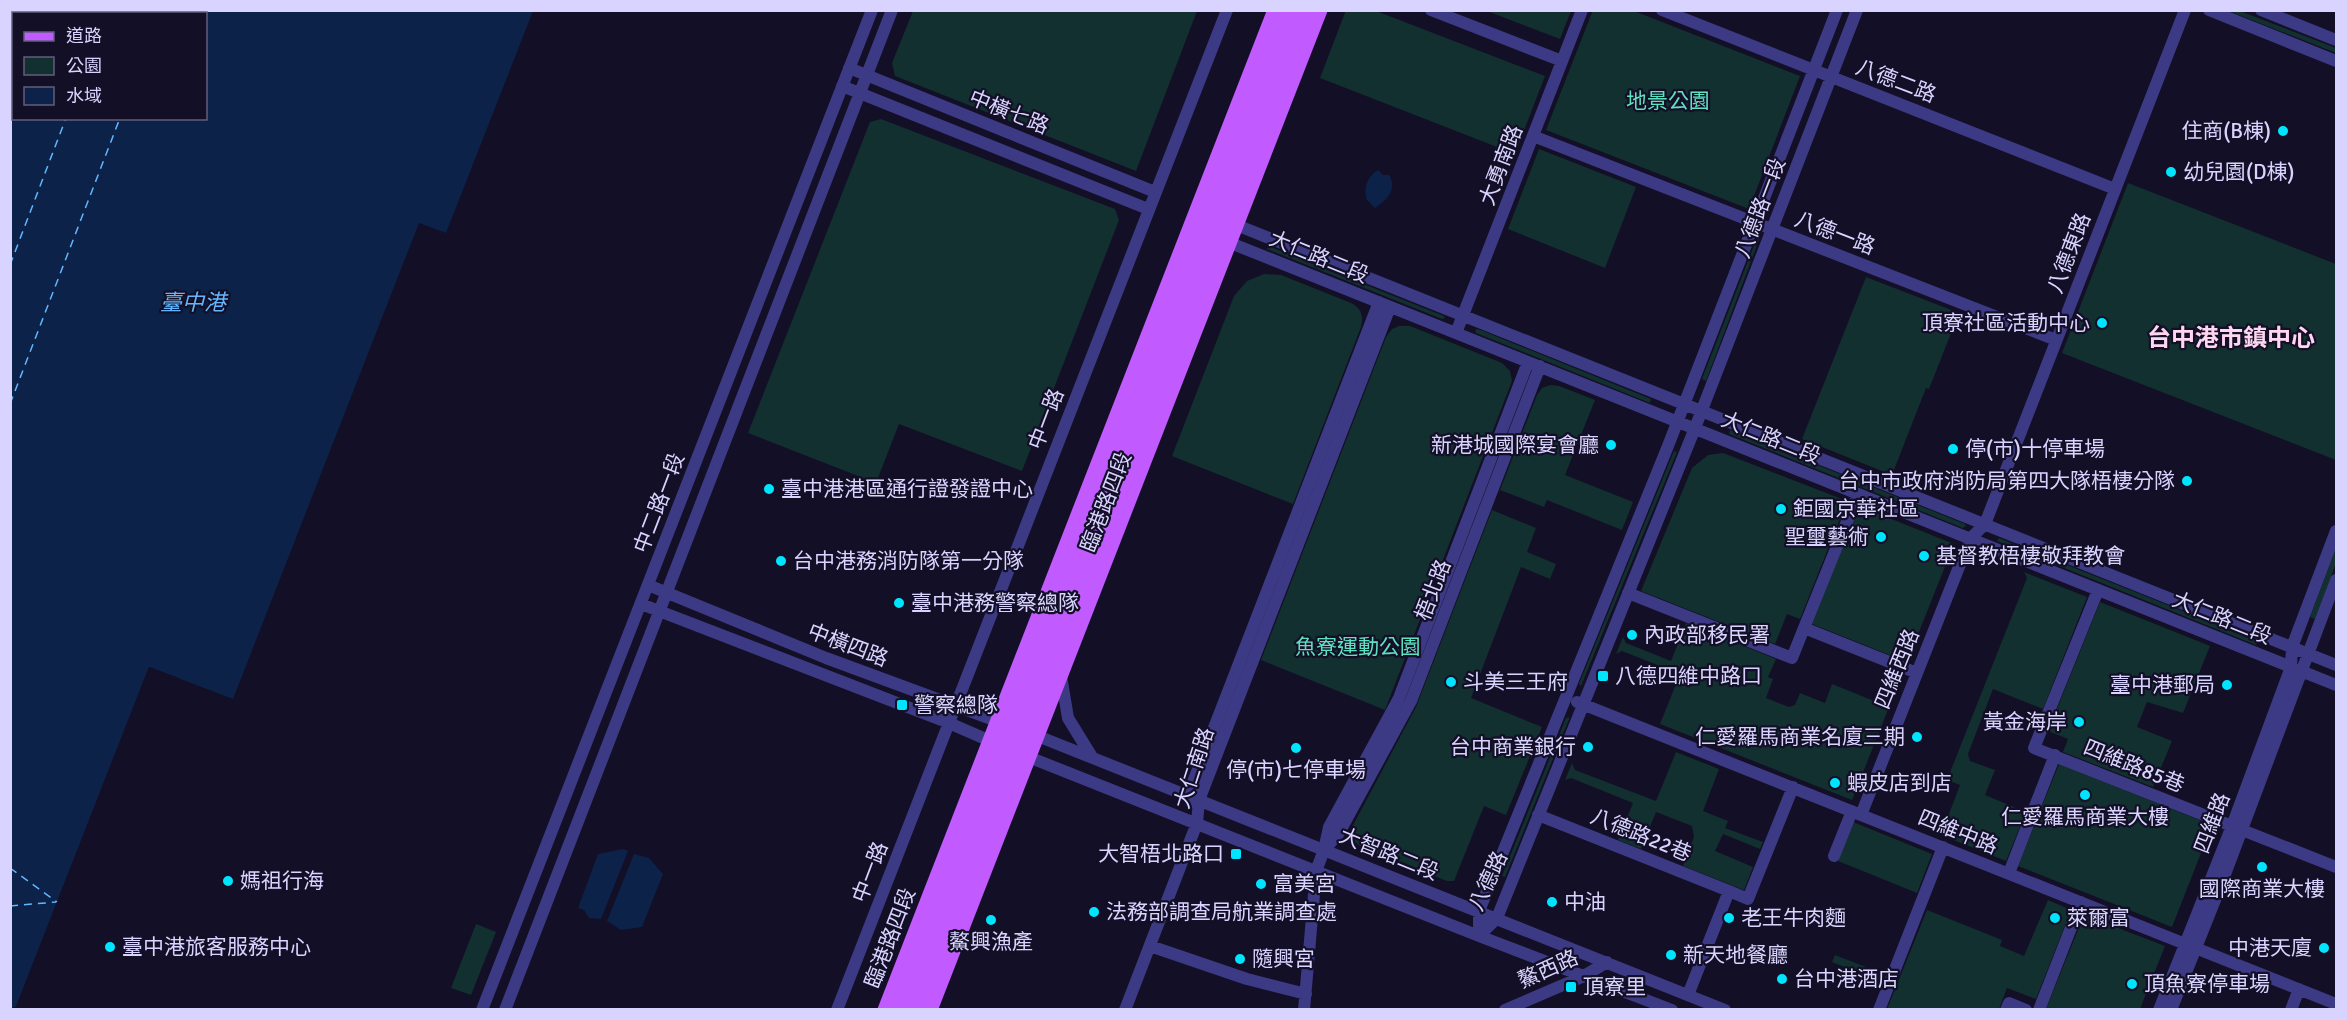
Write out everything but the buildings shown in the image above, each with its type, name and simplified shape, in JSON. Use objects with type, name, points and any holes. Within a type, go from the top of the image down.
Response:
[{"type":"main road","name":"臨港路四段","points":[[1217,217],[1275,10]]},
{"type":"main road","name":"臨港路四段","points":[[915,1010],[1009,749],[1217,217],[1290,10]]},
{"type":"main road","name":"臨港路四段","points":[[900,1010],[1009,749],[1217,217],[1305,10]]},
{"type":"main road","name":"臨港路四段","points":[[1217,217],[1320,10]]},
{"type":"main road","name":"臨港路四段","points":[[1017,728],[1060,676],[1210,235]]},
{"type":"main road","name":"臨港路四段","points":[[885,1010],[1009,749]]},
{"type":"main road","name":"臨港路四段","points":[[930,1010],[1009,749]]},
{"type":"street","name":"中二路一段","points":[[482,1010],[872,10]]},
{"type":"street","name":"中二路一段","points":[[506,1010],[892,10]]},
{"type":"street","name":"中一路","points":[[837,1010],[1227,10]]},
{"type":"street","points":[[1431,10],[1562,61]]},
{"type":"street","name":"大勇南路","points":[[1456,333],[1582,10]]},
{"type":"street","name":"八德二路","points":[[1662,10],[2115,189]]},
{"type":"street","name":"八德路一段","points":[[1681,413],[1837,10]]},
{"type":"street","name":"八德路一段","points":[[1698,420],[1857,10]]},
{"type":"street","name":"八德東路","points":[[1970,538],[1985,524],[2185,10]]},
{"type":"street","points":[[2209,10],[2337,61]]},
{"type":"street","points":[[2261,10],[2337,40]]},
{"type":"street","name":"中橫七路","points":[[849,68],[1155,192]]},
{"type":"street","name":"中橫七路","points":[[842,86],[1148,209]]},
{"type":"street","name":"八德一路","points":[[1533,136],[2056,340]]},
{"type":"street","points":[[1785,144],[1803,151]]},
{"type":"street","name":"大仁路二段","points":[[1217,217],[1463,316],[1858,494],[2337,685]]},
{"type":"street","name":"大仁路二段","points":[[1210,235],[1534,364],[1681,413],[1985,524],[2337,665]]},
{"type":"street","name":"大仁南路","points":[[1197,824],[1194,798],[1384,304]]},
{"type":"street","name":"梧北路","points":[[1305,1010],[1316,871],[1329,827],[1399,698],[1534,364]]},
{"type":"street","name":"八德路","points":[[1479,936],[1479,911],[1681,413]]},
{"type":"street","name":"八德路","points":[[1479,936],[1497,918],[1698,420]]},
{"type":"street","points":[[1628,593],[1792,658],[1858,494]]},
{"type":"street","name":"四維路","points":[[2296,669],[2292,647],[2337,531]]},
{"type":"street","name":"四維西路","points":[[1834,856],[1856,813],[1917,673],[1970,538]]},
{"type":"street","name":"四維路","points":[[2171,1010],[2191,946],[2296,669],[2308,654],[2337,580]]},
{"type":"street","name":"中橫四路","points":[[648,585],[826,658],[1017,728]]},
{"type":"street","name":"四維路85巷","points":[[2098,590],[2034,748],[2337,867]]},
{"type":"street","name":"中橫四路","points":[[641,604],[949,723],[1009,749]]},
{"type":"street","points":[[1804,628],[1917,673]]},
{"type":"street","points":[[1060,676],[1069,721],[1093,758]]},
{"type":"street","name":"四維中路","points":[[1566,697],[2337,1004]]},
{"type":"street","name":"大智路二段","points":[[1017,728],[1725,1010]]},
{"type":"street","name":"大智路二段","points":[[1009,749],[1661,1008]]},
{"type":"street","points":[[2009,873],[2055,755]]},
{"type":"street","points":[[1661,1008],[1688,995],[1729,891],[1748,899],[1792,788]]},
{"type":"street","name":"八德路22巷","points":[[1538,815],[1729,891]]},
{"type":"street","points":[[1125,1010],[1197,824]]},
{"type":"street","points":[[1879,1010],[1943,848]]},
{"type":"street","points":[[2039,1010],[2081,902]]},
{"type":"street","points":[[1150,946],[1247,979],[1306,994]]},
{"type":"street","name":"四維路","points":[[2159,1010],[2191,946]]},
{"type":"street","name":"鰲西路","points":[[1505,1010],[1584,976],[1607,962]]},
{"type":"street","points":[[2291,1010],[2299,989]]},
{"type":"street","points":[[2006,1010],[2009,1003],[2026,1010]]},
{"type":"green space","points":[[913,10],[1197,11],[1136,171],[895,76],[892,63]]},
{"type":"green space","points":[[1346,10],[1376,11],[1545,76],[1515,154],[1320,78]]},
{"type":"green space","name":"地景公園","points":[[1593,10],[1634,11],[1800,76],[1749,209],[1546,130]]},
{"type":"green space","points":[[1487,11],[1571,11],[1560,39]]},
{"type":"green space","points":[[2229,11],[2240,11],[2336,48],[2336,53]]},
{"type":"green space","points":[[881,119],[1115,209],[1119,220],[1022,471],[899,424],[876,483],[748,433],[870,122]]},
{"type":"green space","points":[[1539,149],[1636,187],[1605,268],[1508,229]]},
{"type":"green space","points":[[2128,183],[2336,264],[2336,460],[2062,353]]},
{"type":"green space","points":[[1760,237],[1706,381],[1702,379],[1757,238]]},
{"type":"green space","points":[[1268,246],[1445,318],[1442,319],[1267,249]]},
{"type":"green space","points":[[1264,274],[1281,275],[1351,303],[1357,307],[1362,316],[1361,327],[1293,504],[1172,456],[1234,296],[1247,281]]},
{"type":"green space","points":[[1866,277],[1959,313],[1929,389],[1926,388],[1892,475],[1802,439]]},
{"type":"green space","name":"魚寮運動公園","points":[[1399,326],[1410,326],[1502,363],[1510,371],[1512,381],[1385,710],[1261,660],[1386,337],[1392,329]]},
{"type":"green space","points":[[1478,329],[1651,399],[1650,403],[1476,333],[1475,330]]},
{"type":"green space","points":[[1550,385],[1559,386],[1595,400],[1565,475],[1633,502],[1622,530],[1547,500],[1544,507],[1500,490],[1537,395],[1542,388]]},
{"type":"green space","points":[[1730,430],[1966,526],[1963,528],[1729,434]]},
{"type":"green space","points":[[1674,451],[1677,452],[1581,686],[1579,684]]},
{"type":"green space","points":[[1723,453],[1847,501],[1800,619],[1787,614],[1775,644],[1641,591],[1692,468],[1708,455]]},
{"type":"green space","points":[[1859,506],[1954,544],[1907,662],[1812,624]]},
{"type":"green space","points":[[1492,510],[1536,528],[1527,552],[1556,564],[1550,579],[1521,567],[1471,698],[1542,727],[1506,815],[1484,806],[1454,881],[1447,881],[1362,848],[1353,840],[1351,829],[1416,707]]},
{"type":"green space","points":[[1999,538],[2258,641],[2256,645],[1997,541]]},
{"type":"green space","points":[[2336,548],[2336,563],[2315,619],[2310,617]]},
{"type":"green space","points":[[2024,572],[2087,597],[2043,709],[1993,689],[1968,754],[1970,761],[1995,770],[1985,795],[2026,812],[2006,861],[1941,835],[1960,785],[1947,780],[2027,578]]},
{"type":"green space","points":[[2100,602],[2210,646],[2183,713],[2147,702],[2137,727],[2172,741],[2153,787],[2063,752],[2068,739],[2048,731]]},
{"type":"green space","points":[[1686,623],[1776,659],[1768,677],[1773,679],[1766,698],[1789,707],[1795,705],[1800,693],[1825,703],[1832,684],[1889,707],[1852,800],[1660,724],[1680,674],[1622,651],[1616,654],[1623,637],[1626,643],[1671,661]]},
{"type":"green space","points":[[1569,717],[1505,877],[1502,876],[1566,718]]},
{"type":"green space","points":[[1676,752],[1719,769],[1703,811],[1728,821],[1725,828],[1763,842],[1760,849],[1723,834],[1715,851],[1753,867],[1744,890],[1683,866],[1694,837],[1692,826],[1656,812],[1641,849],[1618,840],[1633,803],[1571,778],[1565,780],[1572,763],[1575,770],[1656,801]]},
{"type":"green space","points":[[2059,764],[2212,825],[2172,927],[2018,866]]},
{"type":"green space","points":[[1853,822],[1932,854],[1917,893],[1838,861]]},
{"type":"green space","points":[[2048,900],[2071,910],[2036,999],[2007,988],[1999,1009],[1887,1009],[1927,910],[2002,940],[2000,946],[2024,956]]},
{"type":"green space","points":[[2084,915],[2165,946],[2140,1009],[2046,1009]]},
{"type":"green space","points":[[476,924],[496,932],[471,995],[451,988]]},
{"type":"green space","points":[[1835,955],[1884,974],[1881,982],[1832,962]]},
{"type":"water","name":"臺中港","points":[[11,11],[533,11],[446,233],[419,223],[233,699],[149,667],[16,1007],[11,1008]]},
{"type":"water","points":[[1378,170],[1383,175],[1389,175],[1392,186],[1390,195],[1375,208],[1367,200],[1365,191],[1369,179]]},
{"type":"water","points":[[623,849],[628,851],[601,919],[589,918],[584,910],[578,908],[598,854]]},
{"type":"water","points":[[634,854],[649,858],[663,874],[642,927],[621,930],[607,921]]},
{"type":"pier","points":[[149,667],[179,678],[178,681],[151,671],[19,1008],[15,1009]]},
{"type":"ferry route","points":[[10,265],[65,120]]},
{"type":"ferry route","points":[[10,404],[119,120]]},
{"type":"ferry route","points":[[10,868],[57,902]]},
{"type":"ferry route","points":[[10,906],[56,902]]},
{"type":"place","name":"住商(B棟)","points":[[2283,131]]},
{"type":"place","name":"幼兒園(D棟)","points":[[2171,172]]},
{"type":"place","name":"頂寮社區活動中心","points":[[2102,323]]},
{"type":"place","name":"新港城國際宴會廳","points":[[1611,445]]},
{"type":"place","name":"停(市)十停車場","points":[[1953,449]]},
{"type":"place","name":"台中市政府消防局第四大隊梧棲分隊","points":[[2187,481]]},
{"type":"place","name":"臺中港港區通行證發證中心","points":[[769,489]]},
{"type":"place","name":"鉅國京華社區","points":[[1781,509]]},
{"type":"place","name":"聖璽藝術","points":[[1881,537]]},
{"type":"place","name":"基督教梧棲敬拜教會","points":[[1924,556]]},
{"type":"place","name":"台中港務消防隊第一分隊","points":[[781,561]]},
{"type":"place","name":"臺中港務警察總隊","points":[[899,603]]},
{"type":"place","name":"內政部移民署","points":[[1632,635]]},
{"type":"place","name":"八德四維中路口","points":[[1603,676]]},
{"type":"place","name":"斗美三王府","points":[[1451,682]]},
{"type":"place","name":"臺中港郵局","points":[[2227,685]]},
{"type":"place","name":"警察總隊","points":[[902,705]]},
{"type":"place","name":"黃金海岸","points":[[2079,722]]},
{"type":"place","name":"仁愛羅馬商業名廈三期","points":[[1917,737]]},
{"type":"place","name":"台中商業銀行","points":[[1588,747]]},
{"type":"place","name":"停(市)七停車場","points":[[1296,748]]},
{"type":"place","name":"蝦皮店到店","points":[[1835,783]]},
{"type":"place","name":"仁愛羅馬商業大樓","points":[[2085,795]]},
{"type":"place","name":"大智梧北路口","points":[[1236,854]]},
{"type":"place","name":"國際商業大樓","points":[[2262,867]]},
{"type":"place","name":"媽祖行海","points":[[228,881]]},
{"type":"place","name":"富美宮","points":[[1261,884]]},
{"type":"place","name":"中油","points":[[1552,902]]},
{"type":"place","name":"法務部調查局航業調查處","points":[[1094,912]]},
{"type":"place","name":"老王牛肉麵","points":[[1729,918]]},
{"type":"place","name":"萊爾富","points":[[2055,918]]},
{"type":"place","name":"鰲興漁產","points":[[991,920]]},
{"type":"place","name":"臺中港旅客服務中心","points":[[110,947]]},
{"type":"place","name":"中港天廈","points":[[2324,948]]},
{"type":"place","name":"新天地餐廳","points":[[1671,955]]},
{"type":"place","name":"隨興宮","points":[[1240,959]]},
{"type":"place","name":"台中港酒店","points":[[1782,979]]},
{"type":"place","name":"頂魚寮停車場","points":[[2132,984]]},
{"type":"place","name":"頂寮里","points":[[1571,987]]},
{"type":"district","name":"台中港市鎮中心","points":[[2231,338]]}]
